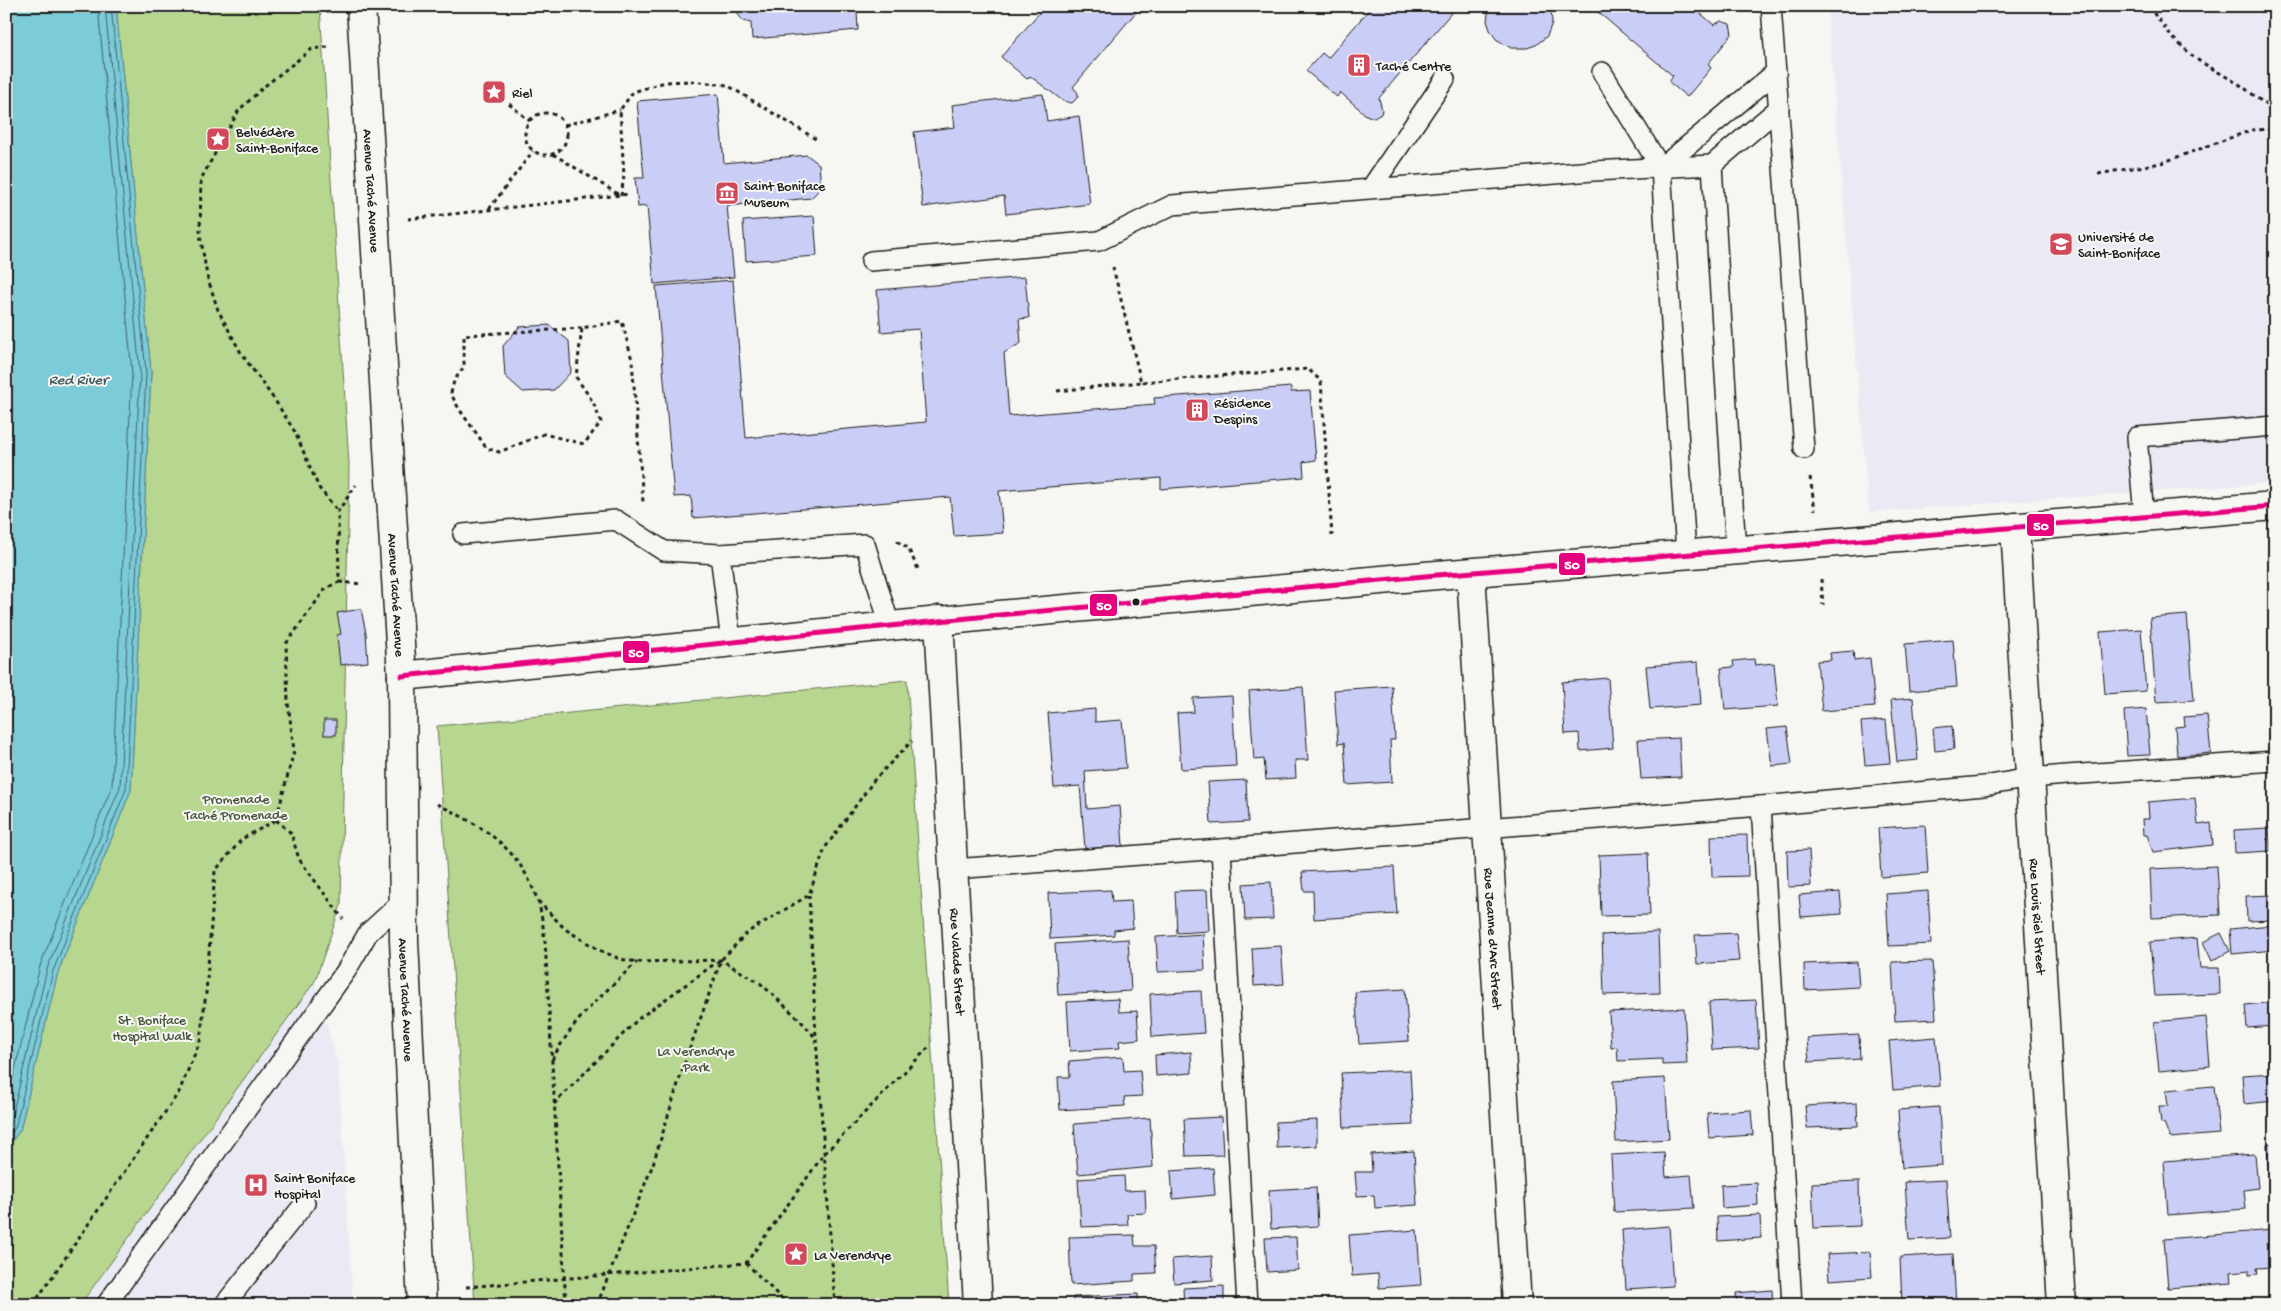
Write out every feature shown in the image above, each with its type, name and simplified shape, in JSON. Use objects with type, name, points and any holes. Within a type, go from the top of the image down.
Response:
[{"type":"street","name":"Avenue Taché Avenue","points":[[361,6],[402,676],[404,900],[422,1305]]},
{"type":"street","points":[[402,676],[939,620],[1686,554],[2275,506]]},
{"type":"street","name":"Rue Louis Riel Street","points":[[2016,527],[2062,1305]]},
{"type":"street","name":"Rue Jeanne d'Arc Street","points":[[1471,573],[1518,1305]]},
{"type":"street","name":"Rue Valade Street","points":[[939,620],[978,1305]]},
{"type":"lane","points":[[1771,6],[1804,449]]},
{"type":"lane","points":[[1602,72],[1661,168],[1686,554]]},
{"type":"lane","points":[[1661,168],[1776,72]]},
{"type":"lane","points":[[1371,188],[1445,79]]},
{"type":"lane","points":[[871,262],[1099,242],[1172,205],[1371,188],[1712,165],[1779,108]]},
{"type":"lane","points":[[1712,165],[1736,551]]},
{"type":"lane","points":[[2144,516],[2137,437],[2275,426]]},
{"type":"lane","points":[[463,534],[616,520],[664,551],[720,554],[865,544],[890,626]]},
{"type":"lane","points":[[720,554],[731,642]]},
{"type":"lane","points":[[953,869],[1221,850],[1761,806],[1984,786],[2030,778],[2275,761]]},
{"type":"lane","points":[[1761,806],[1792,1305]]},
{"type":"lane","points":[[1221,850],[1247,1305]]},
{"type":"lane","points":[[106,1305],[346,971],[368,933],[404,900]]},
{"type":"lane","points":[[224,1305],[305,1202]]},
{"type":"path","points":[[2150,6],[2151,10],[2174,39],[2196,59],[2242,86],[2275,112]]},
{"type":"path","points":[[328,47],[312,49],[266,85],[239,110],[201,180],[200,234],[207,276],[218,310],[241,353],[295,432],[318,488],[338,511]]},
{"type":"path","points":[[565,125],[620,110],[633,92],[665,82],[691,81],[727,85],[818,141]]},
{"type":"path","points":[[509,104],[530,121]]},
{"type":"path","points":[[620,110],[624,176],[621,196]]},
{"type":"path","points":[[553,154],[564,145],[567,131],[565,125],[555,115],[541,114],[526,126],[526,140],[533,151],[540,154],[553,154],[621,196]]},
{"type":"path","points":[[2098,174],[2161,163],[2252,130],[2275,129]]},
{"type":"path","points":[[488,210],[533,151]]},
{"type":"path","points":[[400,220],[630,194]]},
{"type":"path","points":[[1106,238],[1140,382]]},
{"type":"path","points":[[582,328],[576,377],[592,402],[601,422],[584,444],[544,434],[499,452],[486,448],[470,421],[455,404],[451,393],[454,381],[464,367],[464,335],[582,328],[622,322],[632,360],[643,505]]},
{"type":"path","points":[[1057,390],[1308,369],[1321,381],[1332,536]]},
{"type":"path","points":[[33,1305],[179,1092],[200,1041],[206,993],[215,871],[242,838],[276,820],[294,751],[288,702],[286,644],[326,588],[339,582],[338,511],[358,481],[389,479]]},
{"type":"path","points":[[893,539],[908,548],[920,571]]},
{"type":"path","points":[[835,1305],[808,895],[825,848],[830,840],[875,779],[914,739]]},
{"type":"path","points":[[436,804],[486,830],[508,848],[527,873],[538,901],[545,941],[566,1305]]},
{"type":"path","points":[[276,820],[291,833],[299,858],[345,923],[368,933]]},
{"type":"path","points":[[554,1104],[638,1019],[721,960],[748,932],[808,895]]},
{"type":"path","points":[[538,901],[565,929],[599,950],[620,959],[637,962],[721,960],[760,983],[777,997],[816,1038]]},
{"type":"path","points":[[597,1305],[653,1164],[683,1068],[721,960]]},
{"type":"path","points":[[552,1060],[564,1037],[584,1013],[637,962]]},
{"type":"path","points":[[466,1287],[746,1263],[824,1154],[961,1015]]},
{"type":"path","points":[[746,1263],[788,1305]]},
{"type":"shaded area","name":"Université de Saint-Boniface","points":[[1827,6],[2275,6],[2275,483],[1869,512]]},
{"type":"shaded area","name":"Saint Boniface Hospital","points":[[315,981],[338,1065],[353,1305],[80,1305]]},
{"type":"green space","name":"Promenade Taché Promenade","points":[[116,6],[320,6],[349,464],[341,905],[315,981],[80,1305],[6,1305],[6,1150],[20,1130],[58,972],[131,790],[151,373]]},
{"type":"green space","name":"La Verendrye Park","points":[[907,680],[949,1305],[475,1305],[437,726]]},
{"type":"water","name":"Red River","points":[[6,6],[116,6],[151,372],[131,790],[58,972],[20,1130],[6,1150]]},
{"type":"building","points":[[738,6],[867,6],[861,11],[857,11],[858,30],[752,39],[751,23],[743,21],[738,14]]},
{"type":"building","points":[[1045,6],[1141,6],[1073,87],[1078,93],[1078,97],[1072,103],[1063,101],[1030,76],[1027,79],[1001,57]]},
{"type":"building","name":"Taché Centre","points":[[1372,6],[1457,6],[1379,98],[1381,114],[1374,118],[1366,115],[1340,92],[1337,97],[1306,71],[1322,53],[1328,58]]},
{"type":"building","points":[[1489,6],[1551,6],[1552,23],[1547,36],[1536,45],[1527,48],[1511,48],[1496,39],[1490,30],[1487,21]]},
{"type":"building","points":[[1591,6],[1692,6],[1714,25],[1721,21],[1730,24],[1732,34],[1708,64],[1711,68],[1687,97],[1669,82],[1673,76]]},
{"type":"building","name":"Saint Boniface Museum","points":[[718,94],[724,163],[807,155],[819,164],[821,188],[811,198],[727,206],[734,277],[654,284],[647,206],[638,207],[635,178],[644,178],[637,101]]},
{"type":"building","points":[[1043,94],[1047,121],[1079,116],[1090,204],[1006,214],[1004,196],[923,207],[914,132],[955,127],[952,105]]},
{"type":"building","points":[[814,216],[817,256],[746,261],[743,221]]},
{"type":"building","name":"Résidence Despins","points":[[1025,277],[1029,318],[1019,319],[1021,343],[1004,353],[1009,416],[1155,404],[1154,398],[1291,387],[1291,392],[1310,391],[1316,460],[1303,462],[1304,477],[1161,489],[1161,478],[999,491],[1003,533],[954,536],[950,497],[693,518],[691,496],[674,497],[656,286],[733,280],[746,438],[926,422],[919,329],[881,332],[877,290]]},
{"type":"building","points":[[549,325],[569,341],[571,372],[554,390],[523,392],[505,376],[503,346],[519,327]]},
{"type":"building","points":[[361,609],[366,633],[368,662],[340,665],[337,635],[341,634],[337,613]]},
{"type":"building","points":[[2187,615],[2194,700],[2156,702],[2150,618]]},
{"type":"building","points":[[2141,629],[2146,691],[2105,694],[2100,632]]},
{"type":"building","points":[[1953,640],[1957,687],[1909,691],[1905,644]]},
{"type":"building","points":[[1853,651],[1854,660],[1870,658],[1875,707],[1822,711],[1817,661],[1831,660],[1830,653]]},
{"type":"building","points":[[1754,659],[1755,665],[1774,663],[1778,706],[1725,710],[1721,668],[1734,667],[1733,661]]},
{"type":"building","points":[[1698,662],[1701,705],[1650,709],[1646,666]]},
{"type":"building","points":[[1608,678],[1613,748],[1580,751],[1579,733],[1565,734],[1562,682]]},
{"type":"building","points":[[1392,686],[1395,740],[1390,740],[1392,782],[1347,785],[1344,743],[1338,744],[1334,690]]},
{"type":"building","points":[[1303,687],[1308,760],[1295,760],[1296,778],[1266,780],[1264,759],[1254,760],[1249,691]]},
{"type":"building","points":[[1232,696],[1236,766],[1181,769],[1177,713],[1194,712],[1193,698]]},
{"type":"building","points":[[1913,698],[1918,760],[1897,762],[1891,700]]},
{"type":"building","points":[[1095,709],[1095,722],[1122,720],[1126,768],[1085,771],[1087,809],[1120,806],[1123,846],[1085,849],[1080,786],[1054,788],[1048,713]]},
{"type":"building","points":[[2146,709],[2150,755],[2127,756],[2124,711]]},
{"type":"building","points":[[2207,715],[2211,753],[2177,756],[2175,727],[2185,726],[2184,717]]},
{"type":"building","points":[[324,720],[336,720],[336,735],[324,735]]},
{"type":"building","points":[[1886,720],[1890,763],[1865,765],[1861,722]]},
{"type":"building","points":[[1952,726],[1954,749],[1935,751],[1933,728]]},
{"type":"building","points":[[1787,727],[1792,764],[1772,766],[1767,729]]},
{"type":"building","points":[[1679,738],[1681,777],[1641,779],[1638,740]]},
{"type":"building","points":[[1246,780],[1248,822],[1211,824],[1208,782]]},
{"type":"building","points":[[2195,798],[2198,825],[2211,823],[2213,845],[2153,852],[2147,835],[2143,835],[2142,819],[2149,819],[2148,802]]},
{"type":"building","points":[[1925,825],[1928,873],[1881,877],[1878,828]]},
{"type":"building","points":[[2269,828],[2271,851],[2235,853],[2234,830]]},
{"type":"building","points":[[1747,835],[1748,876],[1712,877],[1711,836]]},
{"type":"building","points":[[1809,850],[1811,886],[1788,887],[1787,851]]},
{"type":"building","points":[[1648,853],[1650,915],[1601,916],[1599,855]]},
{"type":"building","points":[[2217,866],[2220,915],[2152,918],[2150,869]]},
{"type":"building","points":[[1394,867],[1397,914],[1314,919],[1313,891],[1304,891],[1302,872]]},
{"type":"building","points":[[1271,882],[1273,919],[1245,920],[1243,884]]},
{"type":"building","points":[[1111,890],[1112,902],[1131,901],[1133,928],[1114,930],[1114,935],[1050,939],[1048,893]]},
{"type":"building","points":[[1207,890],[1209,931],[1177,933],[1175,891]]},
{"type":"building","points":[[1928,891],[1931,944],[1889,946],[1886,894]]},
{"type":"building","points":[[1840,892],[1842,914],[1801,917],[1799,895]]},
{"type":"building","points":[[2275,895],[2275,920],[2247,921],[2246,896]]},
{"type":"building","points":[[2272,925],[2274,950],[2232,954],[2230,929]]},
{"type":"building","points":[[1658,932],[1660,993],[1604,995],[1602,935]]},
{"type":"building","points":[[1736,933],[1739,961],[1697,964],[1695,935]]},
{"type":"building","points":[[2221,933],[2230,951],[2212,961],[2203,942]]},
{"type":"building","points":[[1203,934],[1205,970],[1158,972],[1156,937]]},
{"type":"building","points":[[2197,938],[2200,968],[2219,968],[2220,994],[2155,996],[2150,942]]},
{"type":"building","points":[[1128,939],[1131,991],[1058,995],[1055,944]]},
{"type":"building","points":[[1281,946],[1284,984],[1254,986],[1252,948]]},
{"type":"building","points":[[1932,961],[1936,1019],[1895,1021],[1892,962]]},
{"type":"building","points":[[1857,962],[1859,987],[1805,990],[1804,964]]},
{"type":"building","points":[[1405,989],[1409,1041],[1359,1044],[1355,992]]},
{"type":"building","points":[[1201,991],[1204,1033],[1152,1037],[1150,994]]},
{"type":"building","points":[[1118,999],[1119,1012],[1137,1011],[1139,1039],[1119,1041],[1120,1048],[1070,1051],[1067,1002]]},
{"type":"building","points":[[1756,1000],[1759,1048],[1712,1050],[1709,1002]]},
{"type":"building","points":[[2275,1002],[2275,1026],[2247,1028],[2245,1005]]},
{"type":"building","points":[[1684,1008],[1687,1064],[1662,1065],[1662,1059],[1618,1061],[1617,1047],[1611,1048],[1609,1012]]},
{"type":"building","points":[[2206,1017],[2210,1066],[2159,1071],[2154,1022]]},
{"type":"building","points":[[1859,1035],[1860,1059],[1809,1062],[1807,1038]]},
{"type":"building","points":[[1936,1037],[1940,1086],[1893,1090],[1889,1041]]},
{"type":"building","points":[[1191,1052],[1192,1073],[1156,1076],[1155,1055]]},
{"type":"building","points":[[1123,1057],[1124,1071],[1140,1070],[1142,1096],[1124,1097],[1125,1106],[1060,1110],[1058,1077],[1070,1077],[1069,1061]]},
{"type":"building","points":[[1410,1070],[1413,1125],[1344,1128],[1341,1073]]},
{"type":"building","points":[[2275,1073],[2275,1101],[2244,1104],[2242,1075]]},
{"type":"building","points":[[1665,1078],[1669,1139],[1616,1142],[1613,1081]]},
{"type":"building","points":[[2214,1086],[2219,1134],[2170,1138],[2164,1123],[2161,1123],[2159,1106],[2168,1106],[2166,1090]]},
{"type":"building","points":[[1857,1103],[1858,1126],[1807,1128],[1805,1106]]},
{"type":"building","points":[[1939,1107],[1942,1165],[1902,1168],[1898,1110]]},
{"type":"building","points":[[1751,1110],[1753,1135],[1709,1138],[1707,1113]]},
{"type":"building","points":[[1221,1117],[1223,1155],[1186,1156],[1184,1119]]},
{"type":"building","points":[[1150,1118],[1153,1167],[1078,1174],[1074,1124]]},
{"type":"building","points":[[1317,1120],[1317,1146],[1277,1148],[1276,1122]]},
{"type":"building","points":[[2275,1143],[2275,1188],[2270,1188],[2267,1144]]},
{"type":"building","points":[[1414,1151],[1417,1205],[1375,1208],[1374,1195],[1357,1196],[1355,1172],[1372,1172],[1371,1154]]},
{"type":"building","points":[[1664,1152],[1666,1177],[1691,1175],[1694,1208],[1614,1212],[1611,1155]]},
{"type":"building","points":[[2255,1154],[2258,1188],[2244,1190],[2246,1209],[2168,1215],[2164,1161]]},
{"type":"building","points":[[1213,1168],[1215,1195],[1173,1199],[1171,1171]]},
{"type":"building","points":[[1124,1176],[1125,1191],[1145,1190],[1146,1213],[1127,1214],[1128,1225],[1081,1227],[1078,1179]]},
{"type":"building","points":[[1946,1180],[1950,1238],[1909,1240],[1905,1182]]},
{"type":"building","points":[[1859,1181],[1860,1226],[1814,1228],[1812,1183]]},
{"type":"building","points":[[1757,1183],[1758,1205],[1722,1208],[1721,1185]]},
{"type":"building","points":[[1316,1187],[1318,1226],[1271,1229],[1269,1190]]},
{"type":"building","points":[[1760,1215],[1761,1238],[1718,1241],[1717,1217]]},
{"type":"building","points":[[1669,1226],[1673,1286],[1626,1289],[1622,1230]]},
{"type":"building","points":[[1417,1230],[1421,1285],[1379,1288],[1378,1274],[1352,1276],[1349,1235]]},
{"type":"building","points":[[2273,1230],[2275,1267],[2257,1268],[2258,1274],[2249,1275],[2249,1270],[2231,1272],[2232,1283],[2168,1288],[2164,1239]]},
{"type":"building","points":[[1134,1235],[1135,1246],[1154,1246],[1156,1273],[1134,1274],[1134,1281],[1071,1285],[1069,1237]]},
{"type":"building","points":[[1296,1237],[1298,1270],[1267,1272],[1265,1238]]},
{"type":"building","points":[[1870,1252],[1872,1277],[1829,1280],[1827,1254]]},
{"type":"building","points":[[1953,1254],[1956,1305],[1902,1305],[1900,1257]]},
{"type":"building","points":[[1212,1256],[1213,1280],[1174,1283],[1172,1259]]},
{"type":"building","points":[[1224,1286],[1224,1305],[1184,1305],[1183,1288]]},
{"type":"building","points":[[1772,1290],[1773,1305],[1737,1305],[1736,1293]]},
{"type":"building","points":[[1138,1294],[1138,1305],[1073,1305],[1073,1297]]},
{"type":"building","points":[[1675,1301],[1675,1305],[1635,1305]]},
{"type":"transit line","name":"50","points":[[402,676],[988,616],[1425,576],[2275,506]]},
{"type":"place","name":"Taché Centre","points":[[1359,65]]},
{"type":"place","name":"Riel","points":[[494,92]]},
{"type":"place","name":"Belvédère Saint-Boniface","points":[[218,139]]},
{"type":"place","name":"Saint Boniface Museum","points":[[727,193]]},
{"type":"place","name":"Université de Saint-Boniface","points":[[2061,244]]},
{"type":"place","name":"Résidence Despins","points":[[1197,410]]},
{"type":"place","name":"Saint Boniface Hospital","points":[[256,1185]]},
{"type":"place","name":"La Verendrye","points":[[796,1254]]},
{"type":"park label","name":"St. Boniface Hospital Walk","points":[[152,1028]]}]
